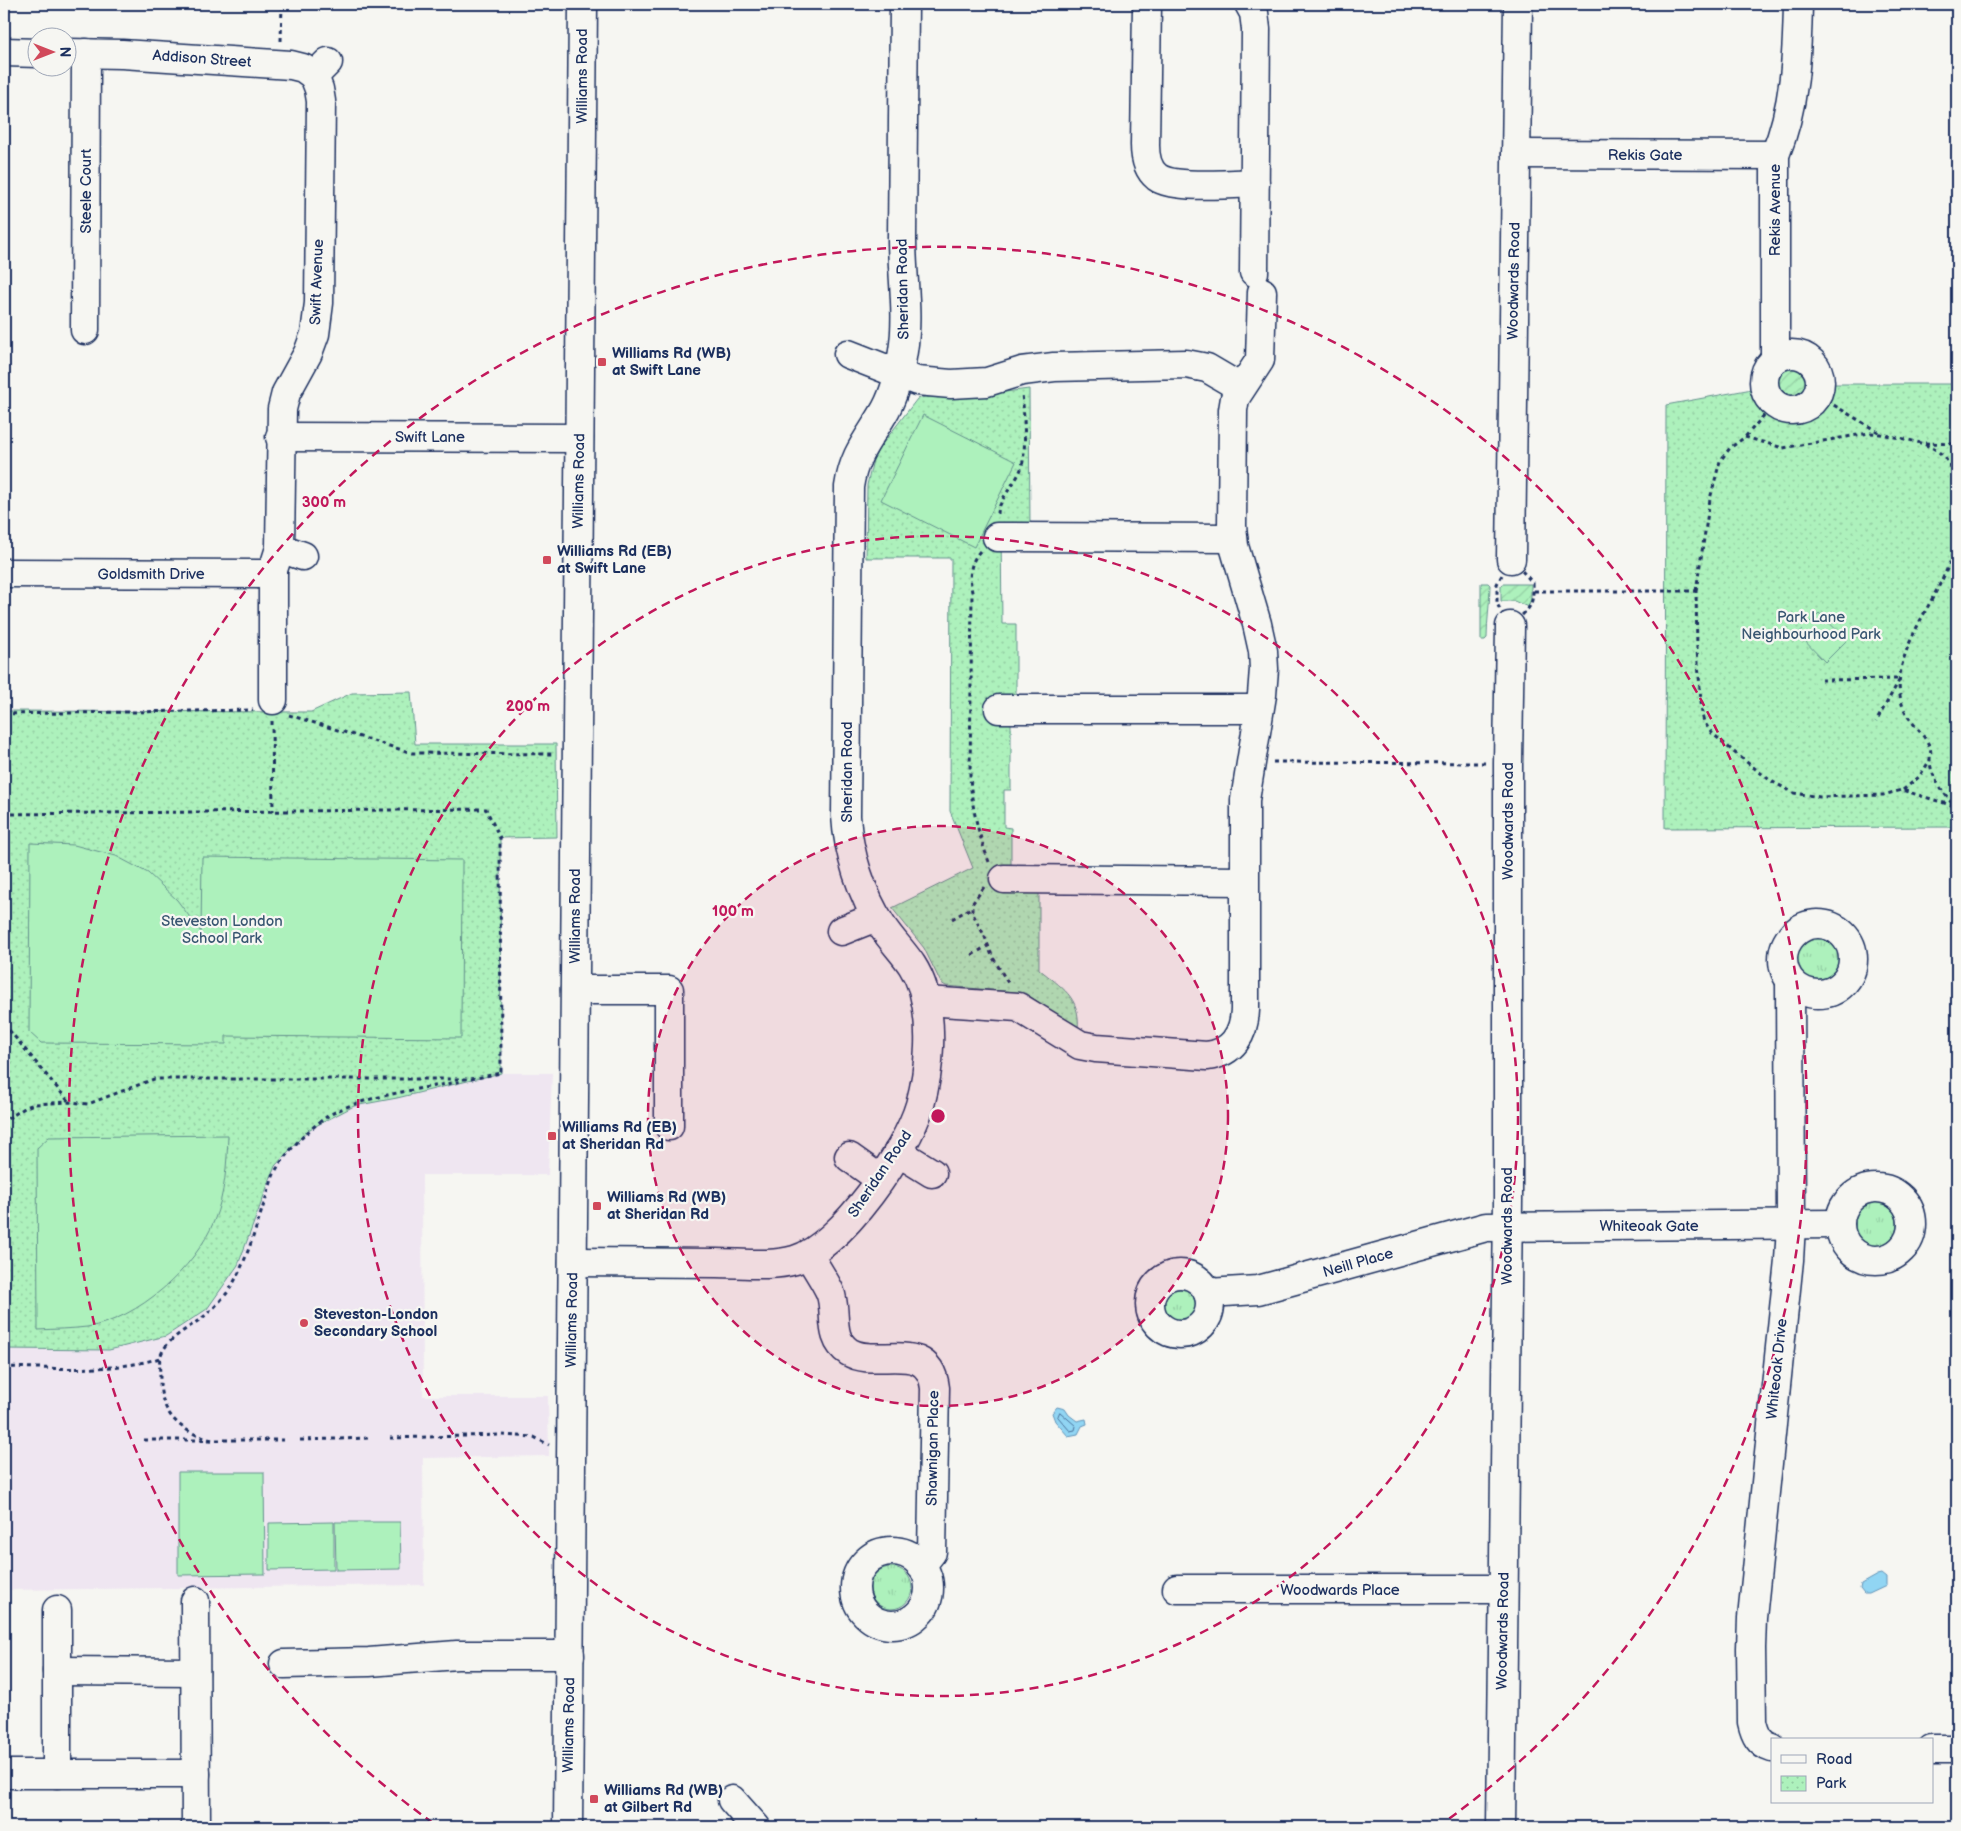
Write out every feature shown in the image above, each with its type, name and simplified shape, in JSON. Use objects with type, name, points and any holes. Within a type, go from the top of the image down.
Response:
[{"type":"street","name":"Williams Road","points":[[568,1827],[582,4]]},
{"type":"street","name":"Sheridan Road","points":[[573,1262],[758,1263],[792,1260],[808,1255],[848,1223],[880,1179],[898,1152],[916,1119],[924,1091],[929,1052],[926,1002],[920,980],[910,961],[876,917],[855,864],[847,828],[848,497],[850,475],[859,450],[886,407],[898,374],[903,349],[904,4]]},
{"type":"street","points":[[1147,4],[1145,145],[1148,164],[1152,171],[1164,180],[1179,184],[1254,184]]},
{"type":"street","points":[[926,1002],[1018,1006],[1077,1043],[1096,1048],[1214,1055],[1230,1048],[1241,1033],[1252,1029],[1245,1010],[1245,800],[1264,669],[1263,651],[1257,624],[1233,538],[1233,403],[1241,388],[1264,364],[1254,184],[1256,29],[1254,14],[1250,4]]},
{"type":"street","name":"Woodwards Road","points":[[1511,558],[1518,4]]},
{"type":"street","name":"Rekis Avenue","points":[[1775,359],[1775,155],[1785,127],[1793,84],[1798,4]]},
{"type":"street","points":[[4,52],[28,53]]},
{"type":"street","name":"Addison Street","points":[[78,53],[291,65],[321,69]]},
{"type":"street","name":"Swift Avenue","points":[[272,705],[286,558],[280,436],[282,409],[286,393],[308,353],[315,334],[318,312],[321,101],[319,89],[321,69]]},
{"type":"street","name":"Steele Court","points":[[78,78],[85,330]]},
{"type":"street","name":"Rekis Gate","points":[[1516,154],[1775,155]]},
{"type":"street","points":[[848,354],[917,380],[946,384],[972,384],[994,381],[1022,371],[1054,367],[1193,364],[1213,371],[1241,388]]},
{"type":"street","name":"Swift Lane","points":[[280,436],[579,438]]},
{"type":"street","points":[[997,537],[1233,538]]},
{"type":"street","name":"Goldsmith Drive","points":[[4,573],[264,574],[286,558]]},
{"type":"street","name":"Woodwards Road","points":[[1501,1827],[1510,626]]},
{"type":"street","points":[[999,709],[1259,709]]},
{"type":"street","points":[[999,877],[1244,880]]},
{"type":"street","points":[[841,931],[876,917]]},
{"type":"street","name":"Whiteoak Drive","points":[[1771,1747],[1760,1741],[1756,1736],[1752,1722],[1751,1633],[1790,1260],[1790,981]]},
{"type":"street","points":[[574,990],[669,990],[669,1126]]},
{"type":"street","points":[[898,1152],[932,1173]]},
{"type":"street","points":[[849,1158],[880,1179]]},
{"type":"street","name":"Whiteoak Gate","points":[[1507,1226],[1840,1224]]},
{"type":"street","name":"Neill Place","points":[[1208,1293],[1258,1290],[1486,1227],[1507,1226]]},
{"type":"street","name":"Shawnigan Place","points":[[808,1255],[830,1292],[834,1329],[847,1351],[863,1356],[911,1358],[923,1365],[932,1375],[934,1388],[932,1552],[921,1566]]},
{"type":"street","name":"Woodwards Place","points":[[1176,1589],[1503,1589]]},
{"type":"street","points":[[195,1602],[196,1827]]},
{"type":"street","points":[[57,1610],[57,1774]]},
{"type":"street","points":[[284,1664],[369,1662],[457,1655],[570,1654]]},
{"type":"street","points":[[57,1671],[195,1672]]},
{"type":"street","points":[[1934,1749],[1957,1749]]},
{"type":"street","points":[[4,1774],[196,1774]]},
{"type":"street","points":[[732,1800],[756,1827]]},
{"type":"path","points":[[281,49],[282,4]]},
{"type":"path","points":[[952,919],[971,908],[975,899],[999,877],[977,826],[972,800],[970,766],[972,592],[970,576],[971,566],[975,558],[997,537],[998,506],[1019,475],[1022,463],[1023,411],[1021,388]]},
{"type":"path","points":[[1827,401],[1882,434]]},
{"type":"path","points":[[1767,412],[1745,437],[1726,451],[1715,475],[1710,499],[1696,591],[1704,722],[1712,733],[1758,772],[1794,793],[1813,797],[1883,795],[1902,790],[1919,777],[1930,760]]},
{"type":"path","points":[[1745,437],[1783,448],[1855,434],[1882,434],[1923,443],[1957,444]]},
{"type":"path","points":[[1923,443],[1937,450],[1946,459],[1957,484]]},
{"type":"path","points":[[1956,807],[1937,783],[1930,760],[1931,752],[1928,743],[1904,708],[1900,697],[1900,680],[1903,664],[1913,638],[1948,569],[1957,529]]},
{"type":"path","points":[[1511,558],[1533,583],[1534,591],[1533,603],[1529,609],[1510,626],[1496,604],[1496,584],[1511,558]]},
{"type":"path","points":[[1534,591],[1696,591]]},
{"type":"path","points":[[1821,680],[1900,680]]},
{"type":"path","points":[[1876,722],[1900,680]]},
{"type":"path","points":[[4,714],[272,705],[412,753],[555,754]]},
{"type":"path","points":[[272,705],[273,811]]},
{"type":"path","points":[[1272,762],[1508,762]]},
{"type":"path","points":[[1902,790],[1956,807]]},
{"type":"path","points":[[4,814],[486,809],[500,838],[501,1073],[345,1107],[327,1117],[308,1132],[276,1171],[248,1251],[228,1292],[210,1312],[173,1339],[160,1358],[160,1382],[164,1401],[170,1416],[184,1429],[196,1436],[212,1440]]},
{"type":"path","points":[[971,908],[989,945],[992,956],[1010,986]]},
{"type":"path","points":[[972,955],[989,945]]},
{"type":"path","points":[[4,1024],[70,1102]]},
{"type":"path","points":[[4,1121],[34,1104],[70,1102],[88,1104],[154,1079],[471,1080]]},
{"type":"path","points":[[4,1368],[95,1368],[139,1364],[160,1358]]},
{"type":"path","points":[[390,1438],[501,1435],[534,1437],[550,1445]]},
{"type":"path","points":[[300,1440],[372,1438]]},
{"type":"path","points":[[144,1440],[284,1440]]},
{"type":"shaded area","name":"Steveston-London Secondary School","points":[[501,1073],[552,1073],[548,1175],[422,1175],[423,1396],[548,1396],[549,1456],[423,1458],[424,1585],[4,1590],[4,1349],[109,1350],[238,1265],[275,1166],[308,1130],[353,1106],[397,1098]]},
{"type":"green space","points":[[1792,365],[1804,370],[1809,382],[1804,394],[1792,399],[1780,394],[1775,382],[1780,370]]},
{"type":"green space","name":"Park Lane Neighbourhood Park","points":[[1834,384],[1957,384],[1957,827],[1665,828],[1666,405],[1752,389],[1759,405],[1769,416],[1782,422],[1796,424],[1810,420],[1821,412],[1830,400]]},
{"type":"green space","points":[[1029,389],[1030,530],[1001,531],[1002,624],[1016,624],[1016,698],[1011,720],[1011,790],[1004,790],[1004,827],[1011,828],[1011,869],[1039,889],[1039,969],[1062,987],[1073,1001],[1078,1018],[1078,1029],[1025,993],[946,986],[941,983],[924,948],[892,908],[973,868],[950,811],[951,558],[866,558],[867,485],[873,460],[880,447],[917,399],[925,397],[973,396]]},
{"type":"green space","points":[[923,415],[1016,462],[974,547],[881,500]]},
{"type":"green space","points":[[1481,583],[1488,583],[1490,585],[1487,638],[1485,640],[1481,640]]},
{"type":"green space","points":[[1503,584],[1531,584],[1531,599],[1528,607],[1514,601],[1501,601],[1501,586]]},
{"type":"green space","points":[[1819,613],[1847,640],[1825,662],[1798,634]]},
{"type":"green space","name":"Steveston London School Park","points":[[411,692],[415,744],[556,744],[557,837],[500,838],[501,1073],[397,1098],[354,1106],[308,1130],[275,1166],[238,1265],[207,1309],[166,1336],[109,1350],[4,1349],[4,711],[311,712],[352,693]]},
{"type":"green space","points":[[30,843],[74,845],[116,856],[148,873],[177,900],[201,932],[202,857],[462,860],[461,1038],[226,1036],[226,1044],[41,1043],[29,1032]]},
{"type":"green space","points":[[1814,938],[1822,938],[1833,944],[1839,959],[1833,974],[1822,980],[1814,980],[1803,974],[1797,963],[1797,955],[1803,944]]},
{"type":"green space","points":[[228,1135],[225,1179],[218,1211],[194,1256],[179,1273],[145,1303],[126,1314],[87,1327],[38,1330],[37,1148],[49,1137]]},
{"type":"green space","points":[[1875,1202],[1887,1206],[1893,1212],[1897,1224],[1893,1236],[1887,1242],[1875,1246],[1863,1242],[1857,1236],[1853,1224],[1857,1212],[1863,1206]]},
{"type":"green space","points":[[1180,1289],[1191,1294],[1196,1305],[1191,1316],[1180,1321],[1169,1316],[1164,1305],[1169,1294]]},
{"type":"green space","points":[[178,1472],[264,1472],[265,1574],[178,1575]]},
{"type":"green space","points":[[334,1522],[334,1569],[269,1570],[269,1523]]},
{"type":"green space","points":[[335,1522],[400,1522],[401,1569],[336,1570]]},
{"type":"green space","points":[[895,1567],[903,1570],[909,1576],[912,1588],[909,1600],[903,1606],[887,1609],[879,1606],[873,1600],[870,1584],[873,1576],[879,1570]]},
{"type":"water","points":[[1057,1407],[1065,1409],[1077,1421],[1086,1419],[1087,1424],[1082,1426],[1078,1434],[1068,1436],[1055,1421],[1052,1413]]},
{"type":"water","points":[[1881,1574],[1886,1578],[1886,1586],[1869,1594],[1864,1594],[1860,1589],[1861,1584]]},
{"type":"place","name":"Williams Rd (WB) at Swift Lane","points":[[602,362]]},
{"type":"place","name":"Williams Rd (EB) at Swift Lane","points":[[547,560]]},
{"type":"place","name":"Williams Rd (EB) at Sheridan Rd","points":[[552,1136]]},
{"type":"place","name":"Williams Rd (WB) at Sheridan Rd","points":[[597,1206]]},
{"type":"place","name":"Steveston-London Secondary School","points":[[304,1323]]},
{"type":"place","name":"Williams Rd (WB) at Gilbert Rd","points":[[594,1799]]}]
